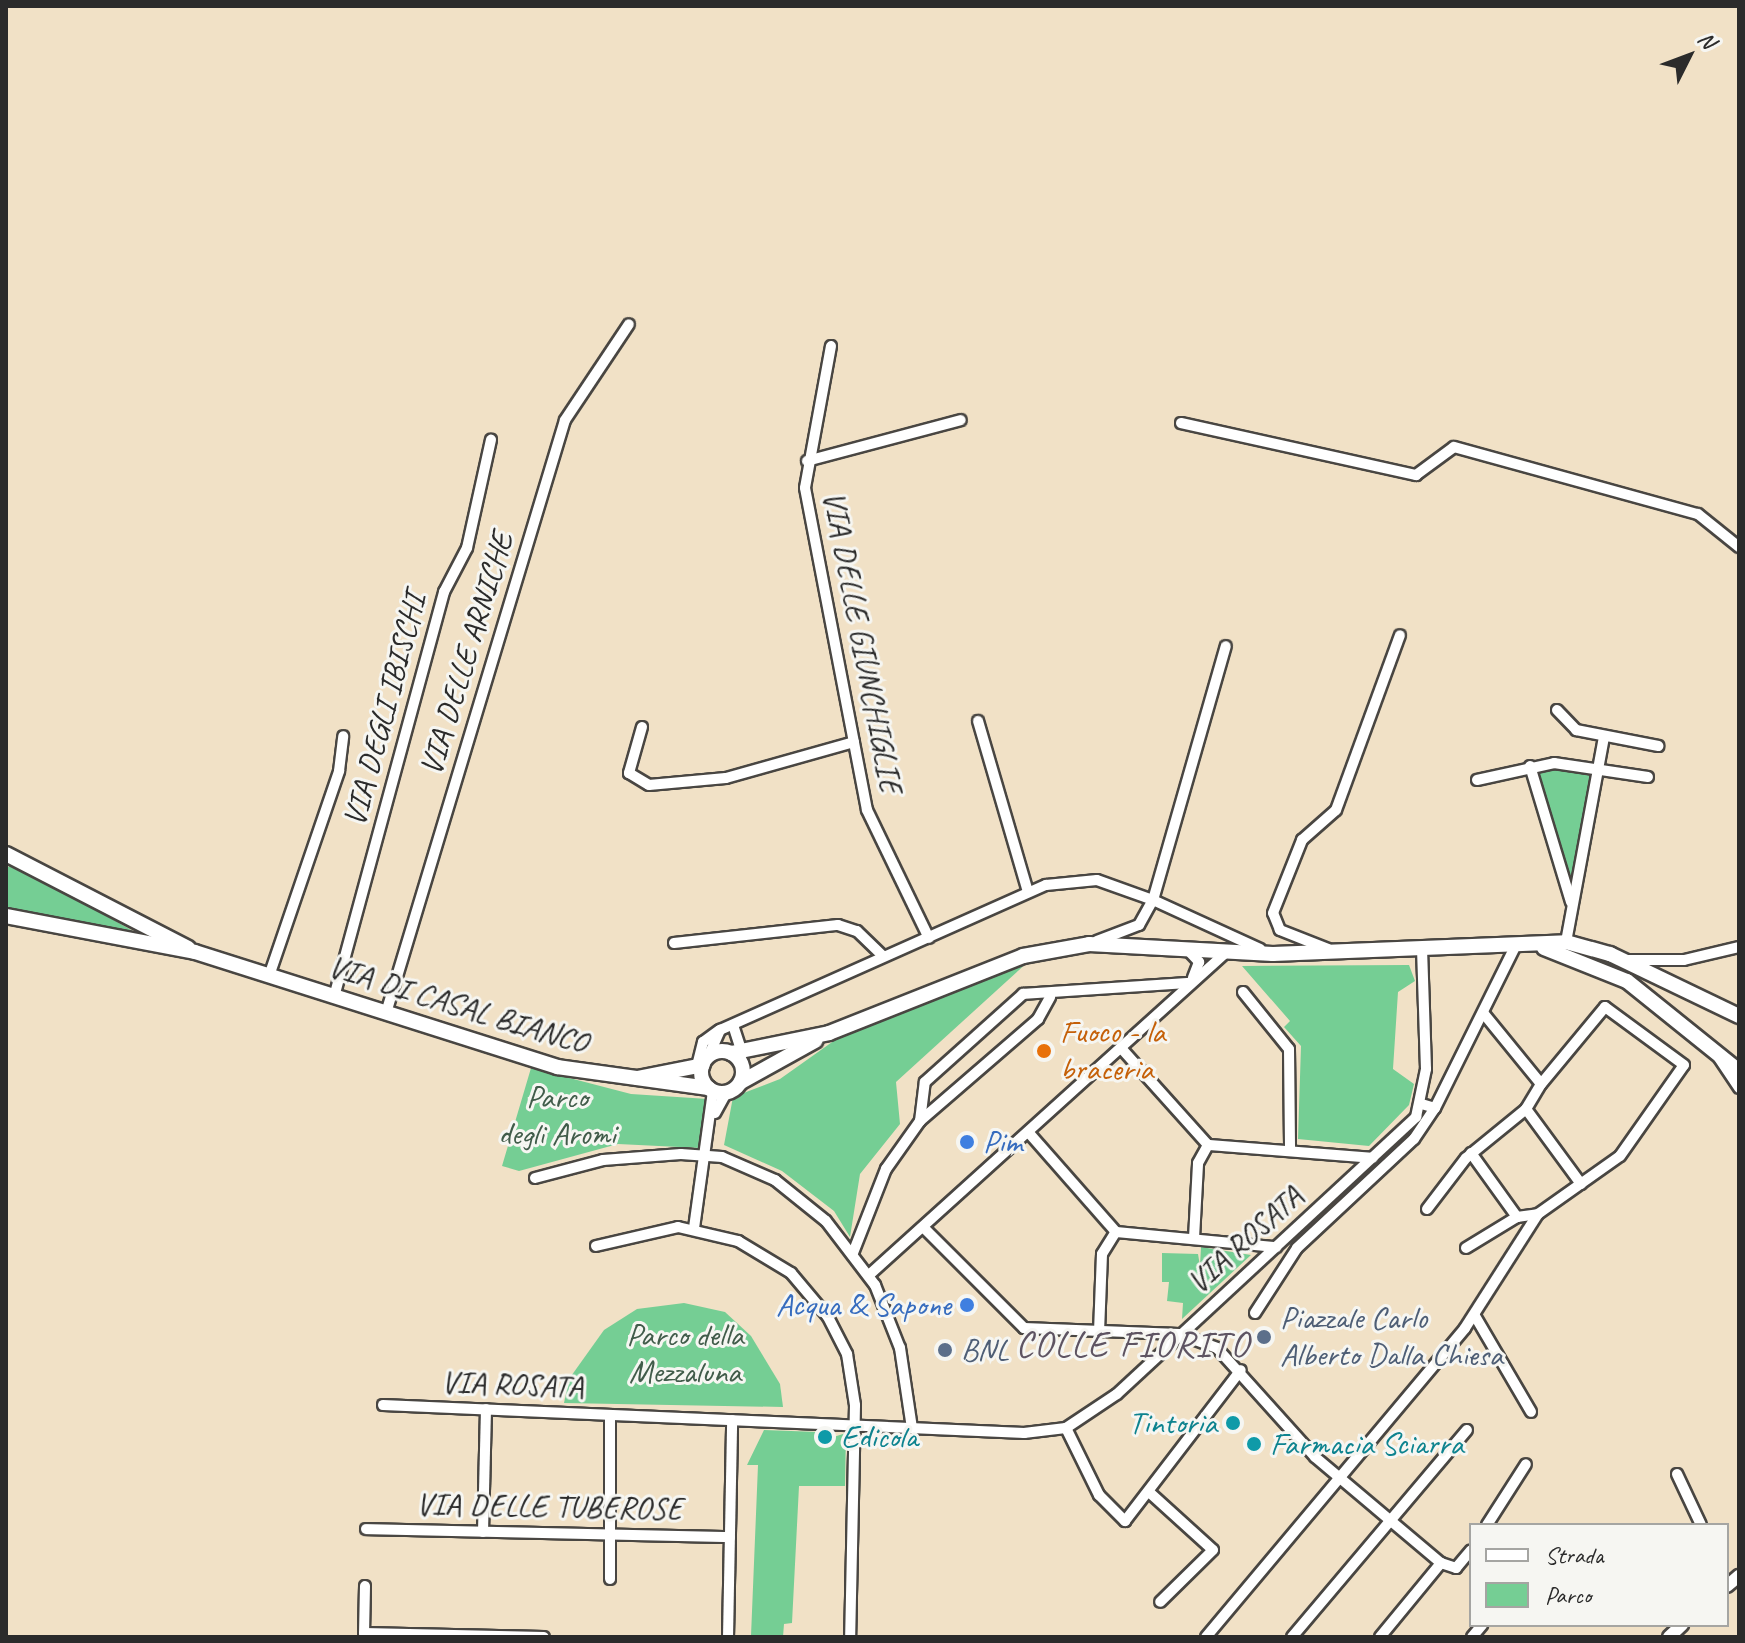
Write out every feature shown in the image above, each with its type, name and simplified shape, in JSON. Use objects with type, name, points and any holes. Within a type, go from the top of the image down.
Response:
[{"type":"main road","name":"VIA DI CASAL BIANCO","points":[[6,854],[195,952]]},
{"type":"main road","name":"VIA DI CASAL BIANCO","points":[[6,916],[195,952],[386,1013],[621,1080],[716,1091]]},
{"type":"main road","points":[[702,1063],[716,1091],[741,1082],[829,1033],[1003,963],[1089,944],[1224,954],[1273,954],[1566,942],[1622,960],[1739,1016]]},
{"type":"main road","points":[[1516,945],[1608,970],[1739,1071]]},
{"type":"main road","points":[[621,1080],[829,1033]]},
{"type":"main road","points":[[737,1052],[742,1066],[741,1082]]},
{"type":"street","name":"VIA DELLE ARNICHE","points":[[386,1013],[566,416],[629,324]]},
{"type":"street","name":"VIA DELLE GIUNCHIGLIE","points":[[831,346],[807,461],[805,488],[874,829],[929,938]]},
{"type":"street","points":[[807,461],[961,420]]},
{"type":"street","points":[[1181,423],[1413,475],[1454,447],[1698,514],[1739,547]]},
{"type":"street","name":"VIA DEGLI IBISCHI","points":[[334,997],[444,592],[467,548],[491,440]]},
{"type":"street","points":[[1338,953],[1280,930],[1273,913],[1302,840],[1336,810],[1400,635]]},
{"type":"street","points":[[1089,944],[1136,927],[1153,900],[1226,646]]},
{"type":"street","points":[[1557,710],[1572,729],[1658,746]]},
{"type":"street","points":[[978,721],[1028,892]]},
{"type":"street","points":[[642,727],[629,773],[646,784],[726,778],[854,742]]},
{"type":"street","points":[[269,976],[339,771],[343,736]]},
{"type":"street","points":[[1566,942],[1604,736]]},
{"type":"street","points":[[1530,766],[1572,906]]},
{"type":"street","points":[[1477,780],[1530,766],[1598,767],[1648,777]]},
{"type":"street","points":[[702,1063],[720,1030],[1028,892],[1086,879],[1153,900],[1273,954]]},
{"type":"street","points":[[674,943],[838,925],[859,932],[883,956]]},
{"type":"street","name":"VIA ROSATA","points":[[1255,1313],[1294,1252],[1391,1164],[1435,1108],[1516,945]]},
{"type":"street","points":[[1622,960],[1684,960],[1739,947]]},
{"type":"street","points":[[1187,949],[1199,962],[1190,983]]},
{"type":"street","points":[[1422,950],[1422,1104],[1435,1108]]},
{"type":"street","points":[[869,1275],[1224,954]]},
{"type":"street","points":[[1682,988],[1668,970],[1684,960]]},
{"type":"street","points":[[920,1121],[920,1092],[930,1076],[1018,996],[1034,991],[1050,997],[1088,986],[1190,983]]},
{"type":"street","points":[[1243,992],[1290,1051],[1290,1151]]},
{"type":"street","points":[[853,1253],[886,1169],[920,1121],[1038,1019],[1050,997]]},
{"type":"street","points":[[1206,1637],[1475,1316],[1538,1214],[1613,1162],[1682,1074],[1681,1058],[1605,1007],[1541,1084],[1526,1109],[1471,1153],[1427,1209]]},
{"type":"street","points":[[1484,1014],[1541,1084]]},
{"type":"street","points":[[733,1025],[737,1052]]},
{"type":"street","points":[[1121,1048],[1208,1145],[1372,1158]]},
{"type":"street","points":[[1718,1056],[1739,1088]]},
{"type":"street","points":[[694,1228],[709,1156],[716,1091]]},
{"type":"street","name":"VIA ROSATA","points":[[383,1405],[912,1428],[1066,1428],[1101,1407],[1372,1158],[1422,1104]]},
{"type":"street","points":[[1526,1109],[1581,1184]]},
{"type":"street","points":[[1029,1133],[1116,1232],[1276,1247]]},
{"type":"street","points":[[1194,1238],[1198,1163],[1208,1145]]},
{"type":"street","points":[[1471,1153],[1517,1217]]},
{"type":"street","points":[[535,1178],[629,1156],[709,1156],[775,1180],[853,1253],[869,1275],[897,1338],[912,1428]]},
{"type":"street","points":[[1466,1248],[1517,1217],[1538,1214]]},
{"type":"street","points":[[923,1227],[1020,1326],[1179,1334],[1213,1346],[1241,1370],[1339,1480],[1389,1523],[1441,1563],[1459,1567],[1469,1553]]},
{"type":"street","points":[[596,1246],[644,1231],[694,1228],[761,1250],[811,1295],[847,1354],[856,1426],[850,1637]]},
{"type":"street","points":[[1099,1332],[1102,1254],[1116,1232]]},
{"type":"street","points":[[1475,1316],[1531,1412]]},
{"type":"street","points":[[1066,1428],[1077,1459],[1119,1519],[1129,1518],[1241,1370]]},
{"type":"street","points":[[483,1532],[486,1409]]},
{"type":"street","points":[[610,1415],[610,1579]]},
{"type":"street","points":[[728,1637],[732,1420]]},
{"type":"street","points":[[1292,1637],[1467,1430]]},
{"type":"street","points":[[1488,1523],[1526,1464]]},
{"type":"street","points":[[1677,1474],[1700,1523]]},
{"type":"street","points":[[1149,1492],[1213,1550],[1160,1602]]},
{"type":"street","name":"VIA DELLE TUBEROSE","points":[[366,1529],[730,1537]]},
{"type":"street","points":[[1380,1637],[1441,1563]]},
{"type":"street","points":[[365,1586],[364,1633],[544,1637]]},
{"type":"green space","points":[[1541,768],[1595,775],[1571,880],[1537,772]]},
{"type":"green space","points":[[14,866],[133,931],[13,911],[6,905],[6,867]]},
{"type":"green space","points":[[1029,961],[896,1082],[900,1124],[860,1174],[850,1237],[834,1211],[782,1171],[724,1145],[733,1097],[780,1079],[835,1040]]},
{"type":"green space","points":[[1409,965],[1415,981],[1398,992],[1393,1069],[1414,1084],[1409,1105],[1369,1146],[1298,1139],[1301,1046],[1284,1027],[1290,1021],[1242,966]]},
{"type":"green space","name":"Parco degli Aromi","points":[[531,1068],[631,1094],[708,1099],[700,1148],[618,1144],[519,1171],[502,1166]]},
{"type":"green space","points":[[1201,1247],[1251,1255],[1182,1319],[1183,1303],[1167,1301],[1169,1282],[1162,1282],[1162,1253],[1198,1254],[1200,1266]]},
{"type":"green space","name":"Parco della Mezzaluna","points":[[684,1303],[725,1312],[751,1336],[780,1384],[783,1407],[564,1403],[569,1379],[604,1330],[637,1309]]},
{"type":"green space","points":[[764,1430],[818,1432],[818,1442],[846,1433],[845,1486],[799,1486],[792,1623],[784,1624],[783,1637],[751,1636],[758,1465],[747,1465]]},
{"type":"place","name":"Fuoco - la braceria","points":[[1044,1051]]},
{"type":"place","name":"Pim","points":[[967,1142]]},
{"type":"place","name":"Acqua & Sapone","points":[[967,1305]]},
{"type":"place","name":"Piazzale Carlo Alberto Dalla Chiesa","points":[[1264,1337]]},
{"type":"place","name":"BNL","points":[[945,1350]]},
{"type":"place","name":"Tintoria","points":[[1233,1423]]},
{"type":"place","name":"Edicola","points":[[825,1437]]},
{"type":"place","name":"Farmacia Sciarra","points":[[1254,1444]]},
{"type":"district","name":"COLLE FIORITO","points":[[1133,1345]]}]
